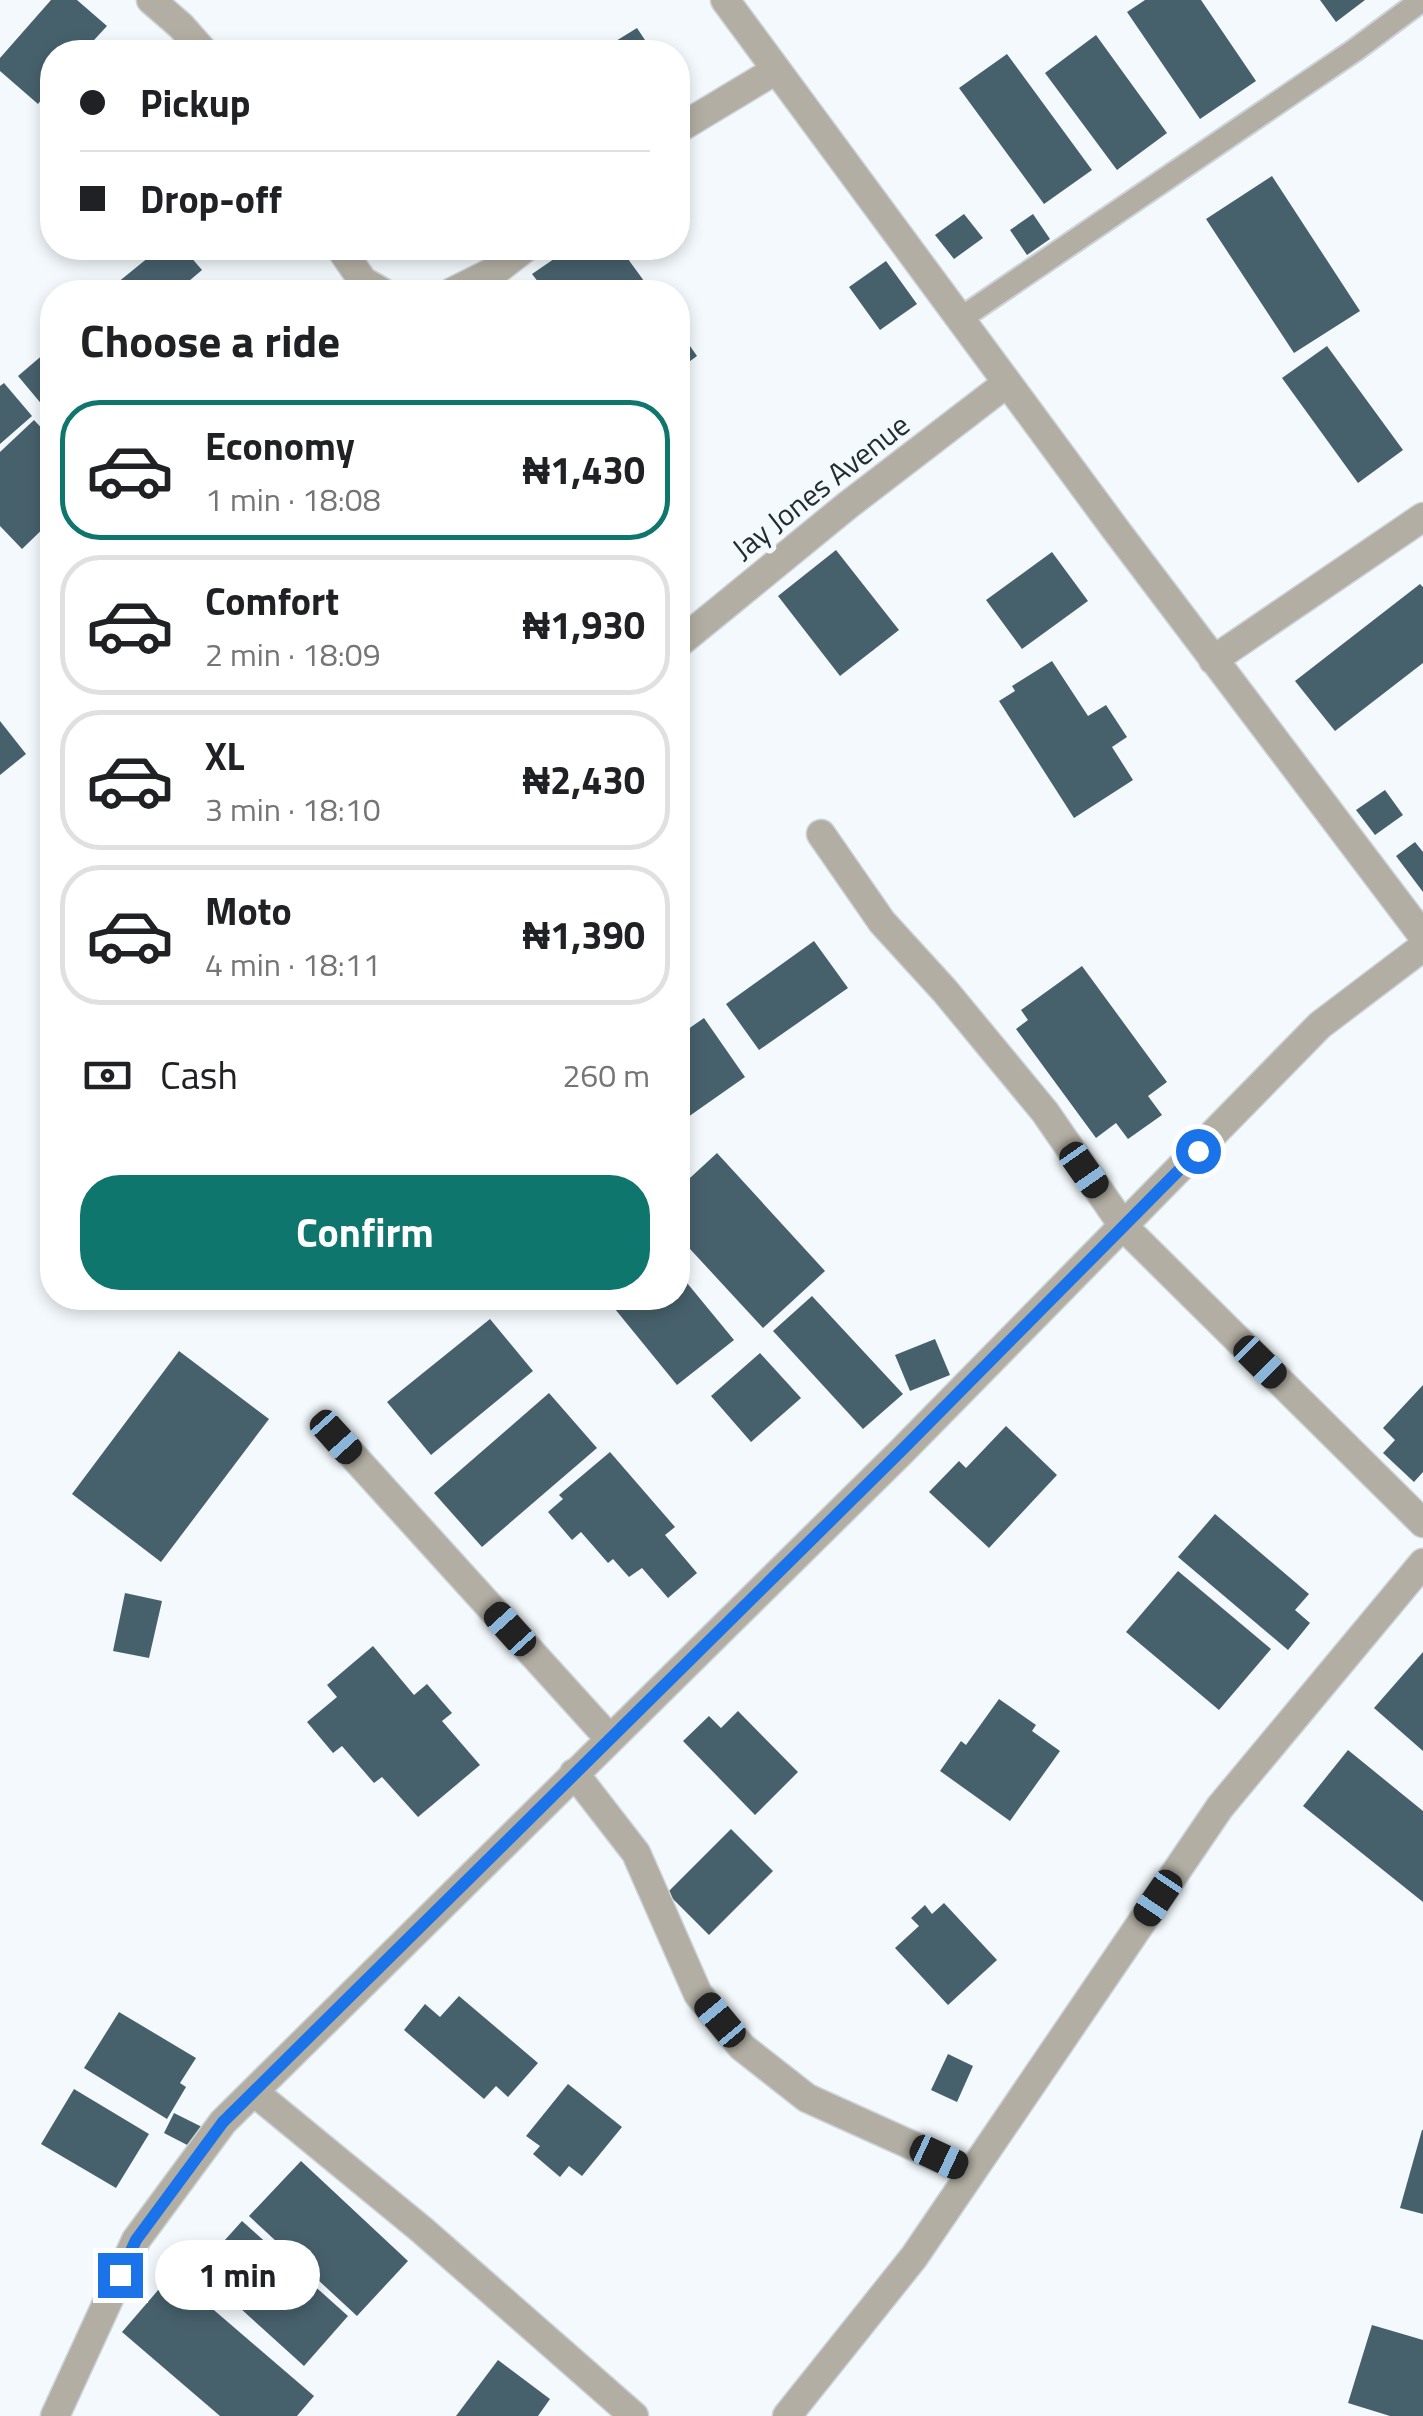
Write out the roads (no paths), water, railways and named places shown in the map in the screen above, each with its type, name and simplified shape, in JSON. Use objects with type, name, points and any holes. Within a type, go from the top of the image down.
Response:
[{"type":"street","points":[[151,0],[193,40]]},
{"type":"street","points":[[725,0],[1423,936]]},
{"type":"street","points":[[690,122],[776,70]]},
{"type":"street","points":[[476,280],[510,260]]},
{"type":"street","name":"Jay Jones Avenue","points":[[690,634],[848,505],[1008,384]]},
{"type":"street","points":[[1214,660],[1423,517]]},
{"type":"street","points":[[821,834],[882,922],[946,992],[1044,1112],[1124,1227],[1423,1524]]},
{"type":"street","points":[[56,2416],[136,2240],[223,2122],[1124,1227],[1320,1024],[1423,947]]},
{"type":"street","points":[[336,1437],[608,1738]]},
{"type":"street","points":[[787,2416],[914,2257],[1220,1807],[1423,1563]]},
{"type":"street","points":[[574,1773],[636,1853],[698,1994],[742,2046],[807,2098],[971,2172]]},
{"type":"street","points":[[254,2092],[422,2230],[634,2416]]},
{"type":"lane","points":[[960,319],[1355,50],[1422,0]]}]
